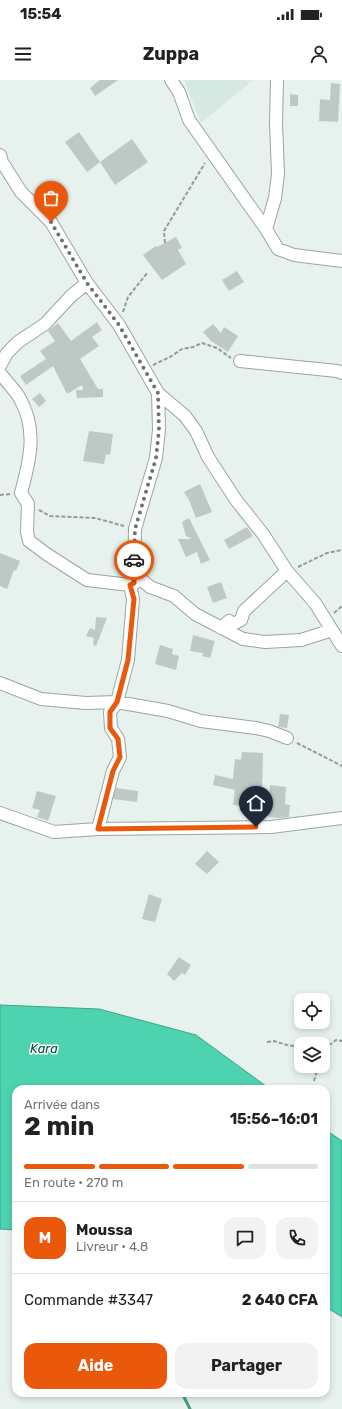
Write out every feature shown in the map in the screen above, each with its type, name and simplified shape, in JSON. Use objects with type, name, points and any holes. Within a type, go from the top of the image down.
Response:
[{"type":"street","points":[[171,80],[179,92],[189,120],[266,229],[278,249],[294,255],[342,261]]},
{"type":"street","points":[[266,229],[274,198],[278,174],[276,123],[277,80]]},
{"type":"street","points":[[0,154],[2,162],[21,192],[51,222],[87,283],[119,325],[158,393],[185,416],[196,431],[208,457],[236,500],[263,534],[287,571],[314,603],[342,646]]},
{"type":"street","points":[[0,366],[7,353],[18,342],[45,324],[71,296],[87,283]]},
{"type":"street","points":[[240,361],[337,371],[342,373]]},
{"type":"street","points":[[0,373],[19,398],[30,426],[29,466],[21,493],[28,504],[27,532],[29,541],[87,580],[132,584],[142,580],[150,587],[174,596],[194,614],[243,639],[265,642],[301,640],[326,632],[330,628]]},
{"type":"street","points":[[98,829],[113,771],[120,757],[118,739],[110,728],[110,712],[117,702],[128,660],[134,599],[132,584],[135,529],[156,458],[159,430],[158,393]]},
{"type":"street","points":[[221,628],[229,621],[233,624],[241,620],[244,611],[287,571]]},
{"type":"street","points":[[0,683],[41,699],[86,703],[117,702],[168,711],[201,720],[256,728],[287,738]]},
{"type":"street","points":[[0,813],[54,832],[98,829],[271,827],[342,818]]},
{"type":"path","points":[[164,243],[164,230],[208,159],[208,148]]},
{"type":"path","points":[[119,325],[128,297],[148,272]]},
{"type":"path","points":[[144,369],[170,357],[182,349],[193,347],[202,342],[217,348],[228,357],[240,361]]},
{"type":"path","points":[[28,504],[50,516],[95,518],[135,529]]},
{"type":"path","points":[[287,571],[327,553],[342,550]]},
{"type":"path","points":[[287,738],[342,766]]},
{"type":"path","points":[[330,1044],[336,1040],[342,1041]]},
{"type":"path","points":[[267,1042],[274,1041],[294,1046]]},
{"type":"path","points":[[314,1081],[316,1073]]},
{"type":"shaded area","points":[[184,80],[253,80],[201,123]]},
{"type":"water","name":"Kara","points":[[0,1005],[99,1009],[196,1035],[265,1085],[12,1085],[12,1230],[0,1229]]},
{"type":"water","points":[[330,1133],[342,1141],[342,1317],[330,1310]]},
{"type":"building","points":[[100,80],[118,80],[95,96],[90,88]]},
{"type":"building","points":[[331,83],[340,84],[338,122],[319,121],[320,99],[330,100]]},
{"type":"building","points":[[290,94],[298,95],[298,106],[290,106]]},
{"type":"building","points":[[79,132],[100,162],[87,172],[65,142]]},
{"type":"building","points":[[132,139],[148,162],[115,185],[100,162]]},
{"type":"building","points":[[176,237],[182,248],[178,250],[186,264],[162,280],[143,255],[156,246],[157,247]]},
{"type":"building","points":[[237,271],[244,282],[229,291],[222,280]]},
{"type":"building","points":[[97,322],[102,330],[92,337],[99,346],[80,359],[98,389],[103,389],[103,397],[77,398],[76,390],[83,390],[82,385],[67,394],[53,366],[26,385],[20,376],[46,359],[40,351],[55,341],[48,331],[58,323],[71,341]]},
{"type":"building","points":[[213,324],[221,333],[224,327],[238,336],[228,352],[211,341],[203,332]]},
{"type":"building","points":[[40,393],[46,401],[39,407],[32,399]]},
{"type":"building","points":[[89,431],[113,434],[110,455],[106,454],[104,464],[83,461]]},
{"type":"building","points":[[200,484],[212,512],[196,518],[184,492]]},
{"type":"building","points":[[189,518],[210,560],[201,564],[197,552],[186,557],[178,539],[192,539],[186,536],[182,522]]},
{"type":"building","points":[[247,527],[253,536],[229,549],[224,540]]},
{"type":"building","points":[[0,553],[20,561],[16,571],[14,570],[7,589],[0,586]]},
{"type":"building","points":[[221,582],[227,598],[213,603],[207,587]]},
{"type":"building","points":[[96,617],[107,618],[96,646],[93,645],[94,638],[86,636],[90,628],[95,630]]},
{"type":"building","points":[[193,635],[215,641],[210,658],[202,656],[203,653],[190,651]]},
{"type":"building","points":[[160,645],[173,649],[172,654],[179,656],[176,670],[155,664]]},
{"type":"building","points":[[280,714],[289,715],[287,728],[278,727]]},
{"type":"building","points":[[242,752],[263,753],[262,791],[245,789],[243,806],[233,805],[235,790],[213,785],[215,775],[233,779],[235,759],[241,760]]},
{"type":"building","points":[[270,785],[286,787],[285,804],[290,805],[289,817],[268,817]]},
{"type":"building","points":[[116,788],[138,791],[137,802],[113,799]]},
{"type":"building","points":[[37,791],[56,796],[48,821],[37,817],[40,810],[32,808]]},
{"type":"building","points":[[207,851],[219,862],[207,874],[195,864]]},
{"type":"building","points":[[149,894],[162,899],[155,922],[142,919]]},
{"type":"building","points":[[179,957],[191,965],[185,975],[182,973],[174,981],[167,974]]},
{"type":"waterway","points":[[184,1397],[190,1409]]},
{"type":"way so far","points":[[51,222],[87,283],[119,325],[158,393],[159,430],[156,458],[135,529],[134,560]]},
{"type":"route","points":[[134,560],[134,583],[130,585],[134,599],[128,660],[120,685],[117,702],[110,712],[110,728],[118,739],[120,757],[113,771],[98,829],[256,827]]}]
